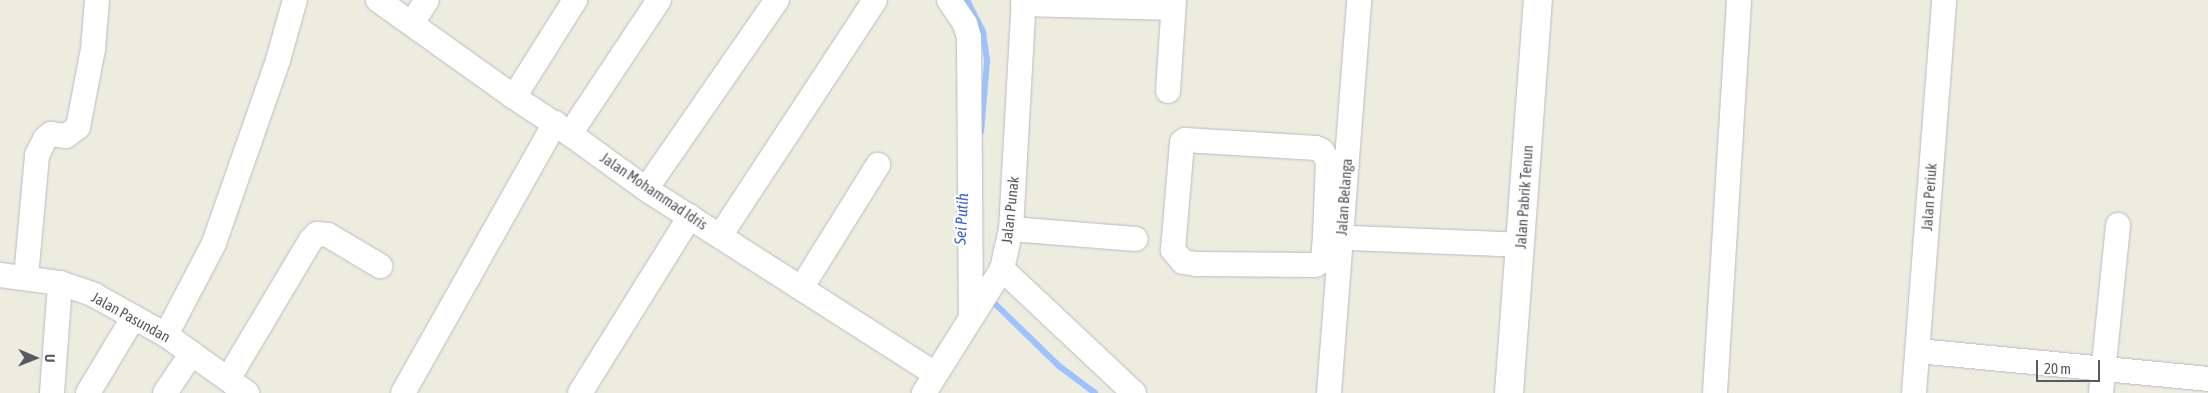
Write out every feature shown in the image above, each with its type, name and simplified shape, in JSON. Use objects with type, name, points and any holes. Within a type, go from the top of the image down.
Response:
[{"type":"street","points":[[26,277],[37,155],[45,139],[51,134],[66,136],[78,127],[93,49],[97,0]]},
{"type":"street","points":[[166,335],[214,243],[278,60],[295,0]]},
{"type":"street","name":"Jalan Mohammad Idris","points":[[378,0],[514,97],[563,128],[646,190],[802,287],[929,384]]},
{"type":"street","points":[[412,23],[426,0]]},
{"type":"street","points":[[514,97],[575,0]]},
{"type":"street","points":[[403,393],[563,128],[659,0]]},
{"type":"street","points":[[646,190],[777,0]]},
{"type":"street","points":[[720,236],[875,0]]},
{"type":"street","points":[[949,0],[965,24],[969,37],[987,294],[1134,393]]},
{"type":"street","name":"Jalan Belanga","points":[[1329,393],[1333,237],[1359,0]]},
{"type":"street","name":"Jalan Pabrik Tenun","points":[[1510,393],[1538,0]]},
{"type":"street","points":[[1714,393],[1739,0]]},
{"type":"street","name":"Jalan Periuk","points":[[1914,393],[1944,0]]},
{"type":"street","points":[[1022,1],[1173,4],[1168,90]]},
{"type":"street","name":"Jalan Punak","points":[[929,384],[987,294],[1011,229],[1022,1]]},
{"type":"street","points":[[1185,140],[1316,148],[1322,151],[1328,161],[1333,237],[1323,261],[1315,265],[1196,264],[1183,262],[1173,250],[1182,142],[1185,140]]},
{"type":"street","points":[[802,287],[878,165]]},
{"type":"street","points":[[580,393],[690,216]]},
{"type":"street","points":[[2101,393],[2118,225]]},
{"type":"street","points":[[1011,229],[1136,239]]},
{"type":"street","points":[[228,379],[310,240],[317,234],[328,234],[380,266]]},
{"type":"street","points":[[1333,237],[1520,245]]},
{"type":"street","name":"Jalan Pasundan","points":[[0,275],[60,283],[94,295],[166,335],[247,393]]},
{"type":"street","points":[[52,393],[60,283]]},
{"type":"street","points":[[88,393],[133,318]]},
{"type":"street","points":[[1918,351],[2208,379]]},
{"type":"street","points":[[165,393],[192,353]]},
{"type":"waterway","name":"Sei Putih","points":[[967,0],[983,32],[987,62],[981,132]]},
{"type":"waterway","name":"Sei Putih","points":[[988,297],[1059,366],[1095,393]]}]
